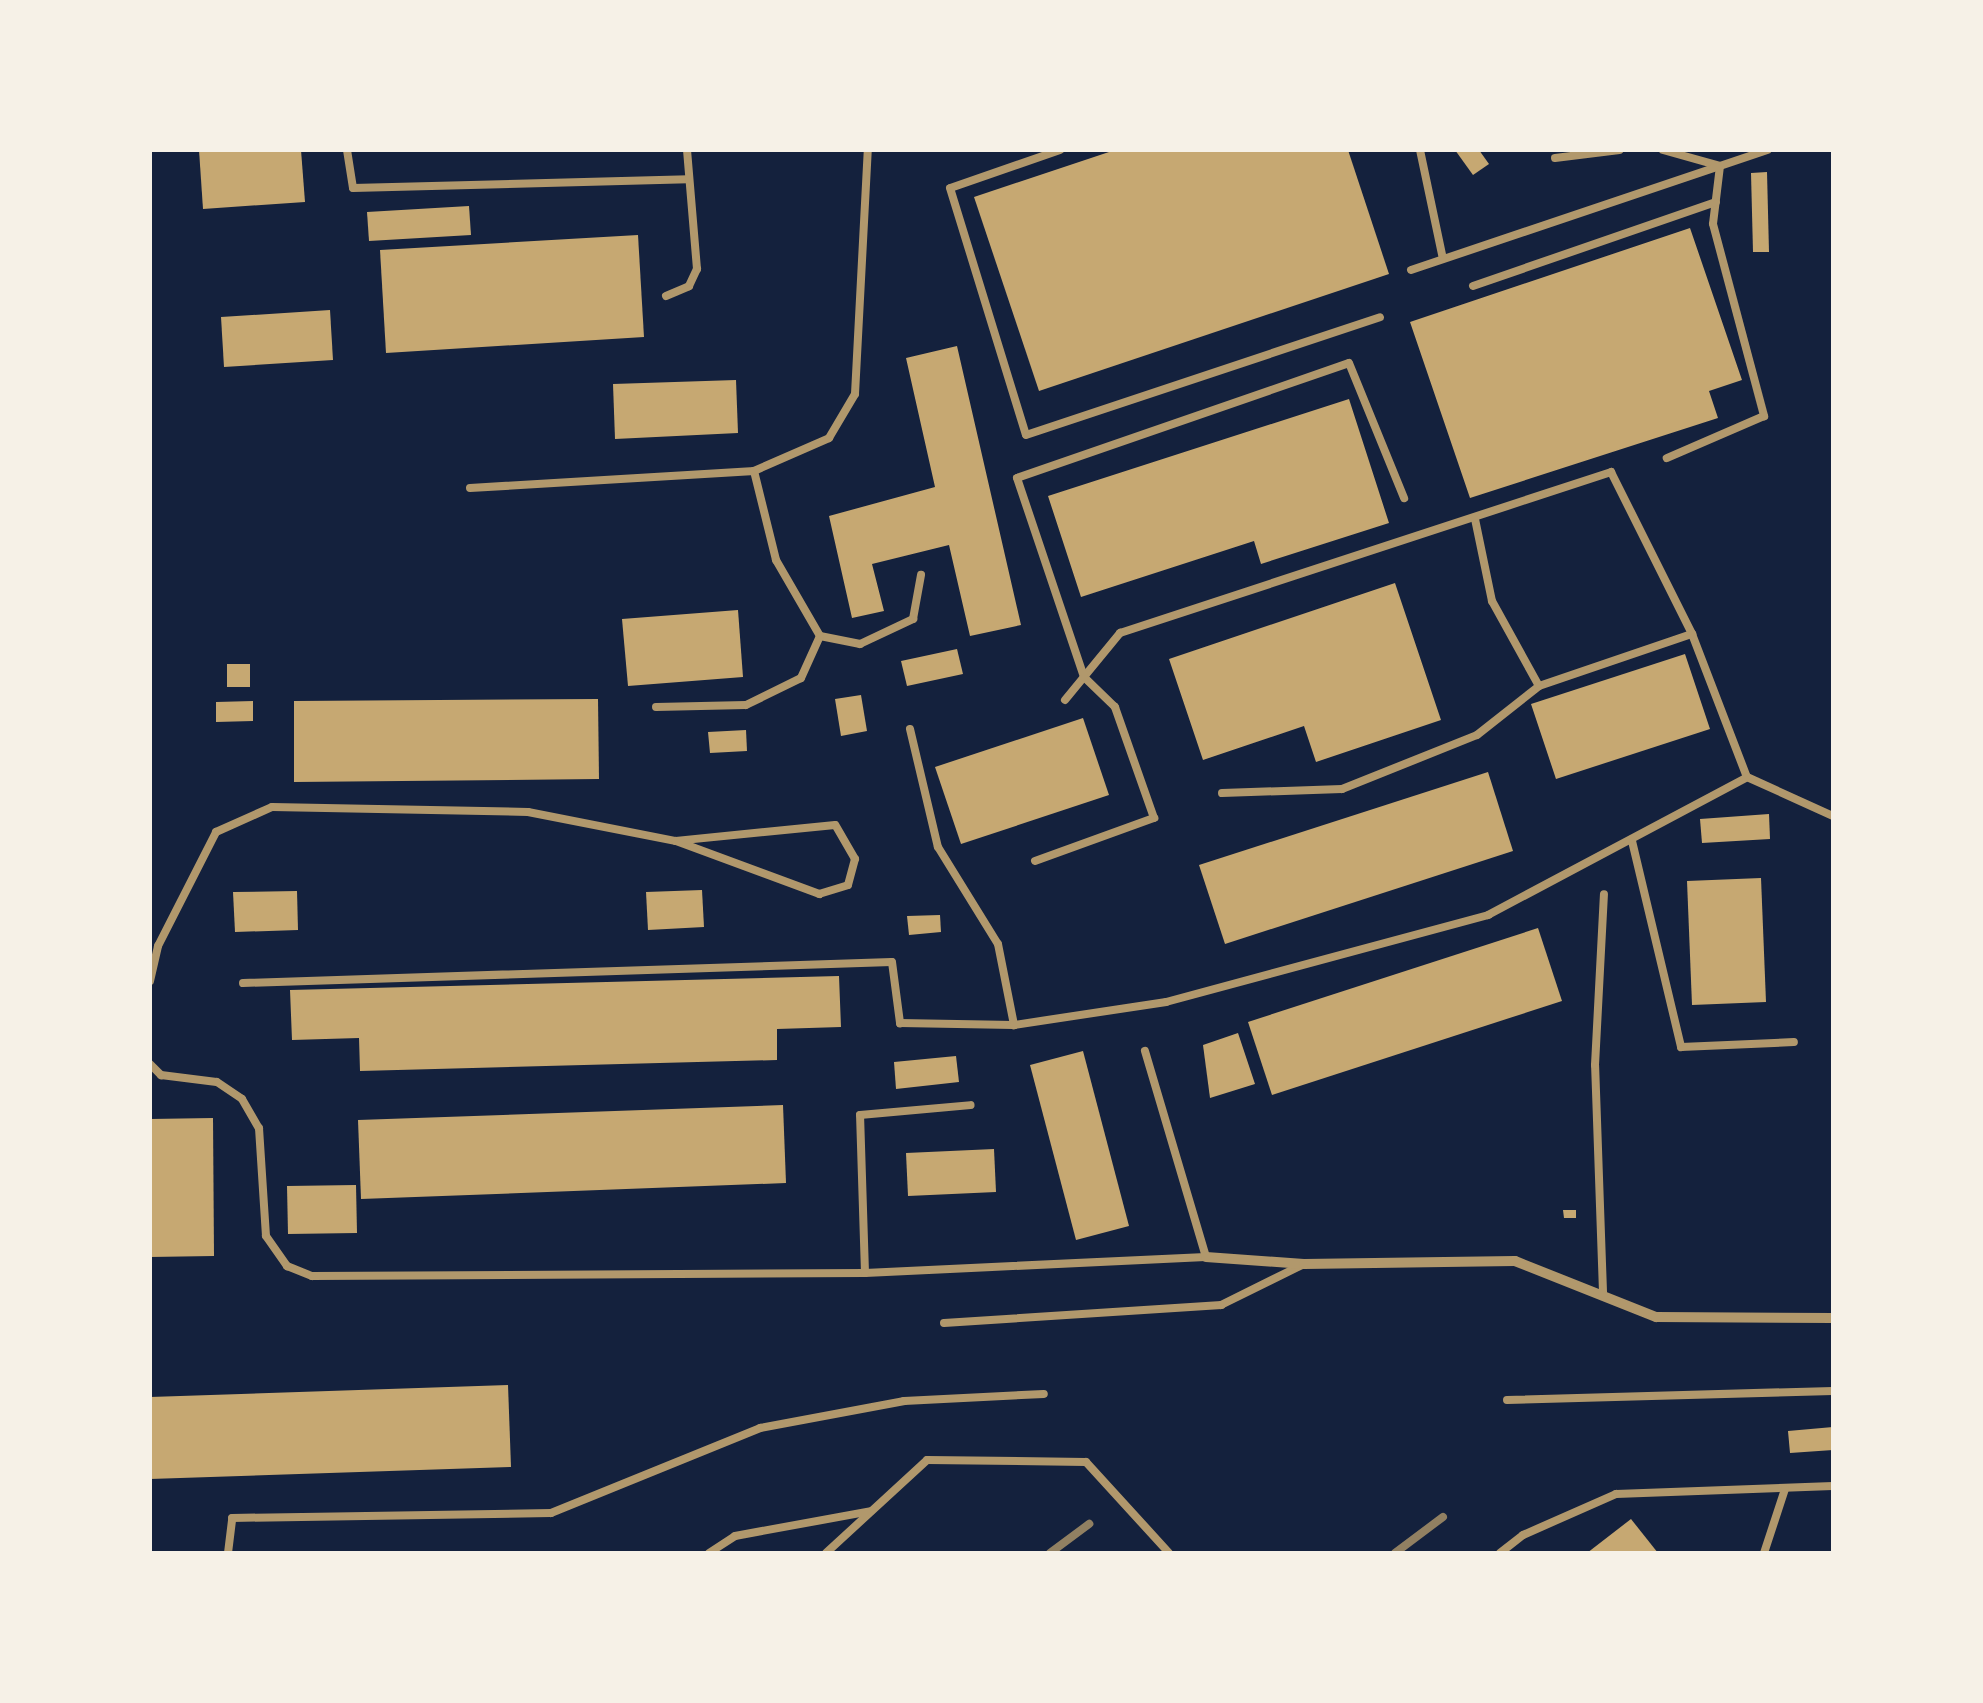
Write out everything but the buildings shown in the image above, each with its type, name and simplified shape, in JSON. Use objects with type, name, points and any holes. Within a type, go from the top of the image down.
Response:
[{"type":"street","points":[[1206,1257],[1304,1264],[1515,1261],[1603,1292],[1656,1317],[1833,1318]]},
{"type":"lane","points":[[347,150],[352,188],[688,179]]},
{"type":"lane","points":[[666,296],[689,286],[698,269],[686,150]]},
{"type":"lane","points":[[470,488],[754,471],[829,438],[855,394],[868,150]]},
{"type":"lane","points":[[1060,150],[950,188],[1026,435],[1380,317]]},
{"type":"lane","points":[[1420,150],[1443,259]]},
{"type":"lane","points":[[1554,158],[1620,150]]},
{"type":"lane","points":[[1663,150],[1720,166]]},
{"type":"lane","points":[[1411,270],[1767,150]]},
{"type":"lane","points":[[1667,458],[1764,416],[1714,224],[1720,166]]},
{"type":"lane","points":[[1473,286],[1716,202]]},
{"type":"lane","points":[[1035,861],[1154,818],[1115,707],[1084,676],[1017,478],[1349,363],[1404,498]]},
{"type":"lane","points":[[754,471],[776,560],[820,636],[860,644],[914,620],[921,575]]},
{"type":"lane","points":[[1065,700],[1120,633],[1611,472],[1692,634],[1747,777],[1833,816]]},
{"type":"lane","points":[[1476,519],[1492,601],[1539,686]]},
{"type":"lane","points":[[1222,793],[1342,789],[1476,735],[1539,686],[1692,634]]},
{"type":"lane","points":[[656,707],[746,705],[802,678],[820,636]]},
{"type":"lane","points":[[910,729],[938,847],[998,944],[1014,1025]]},
{"type":"lane","points":[[243,983],[892,962],[900,1022],[1014,1025],[1166,1002],[1488,914],[1747,777]]},
{"type":"lane","points":[[150,981],[158,946],[216,832],[272,807],[528,812],[676,841],[818,894],[848,885],[855,859],[835,825],[676,841]]},
{"type":"lane","points":[[1632,841],[1681,1048],[1794,1042]]},
{"type":"lane","points":[[1603,1292],[1594,1065],[1604,894]]},
{"type":"lane","points":[[150,1064],[161,1075],[217,1082],[242,1099],[259,1128],[266,1236],[287,1266],[312,1276],[866,1272],[1206,1257],[1144,1051]]},
{"type":"lane","points":[[866,1272],[860,1115],[971,1105]]},
{"type":"lane","points":[[944,1324],[1221,1305],[1304,1264]]},
{"type":"lane","points":[[1507,1400],[1833,1391]]},
{"type":"lane","points":[[228,1553],[232,1518],[551,1513],[760,1428],[904,1401],[1044,1394]]},
{"type":"lane","points":[[826,1553],[928,1460],[1086,1462],[1169,1553]]},
{"type":"lane","points":[[1500,1553],[1523,1535],[1616,1494],[1833,1486]]},
{"type":"lane","points":[[1764,1553],[1785,1490]]},
{"type":"lane","points":[[709,1553],[735,1536],[871,1512]]},
{"type":"railway","points":[[1395,1553],[1443,1517]]},
{"type":"railway","points":[[1050,1553],[1089,1524]]}]
